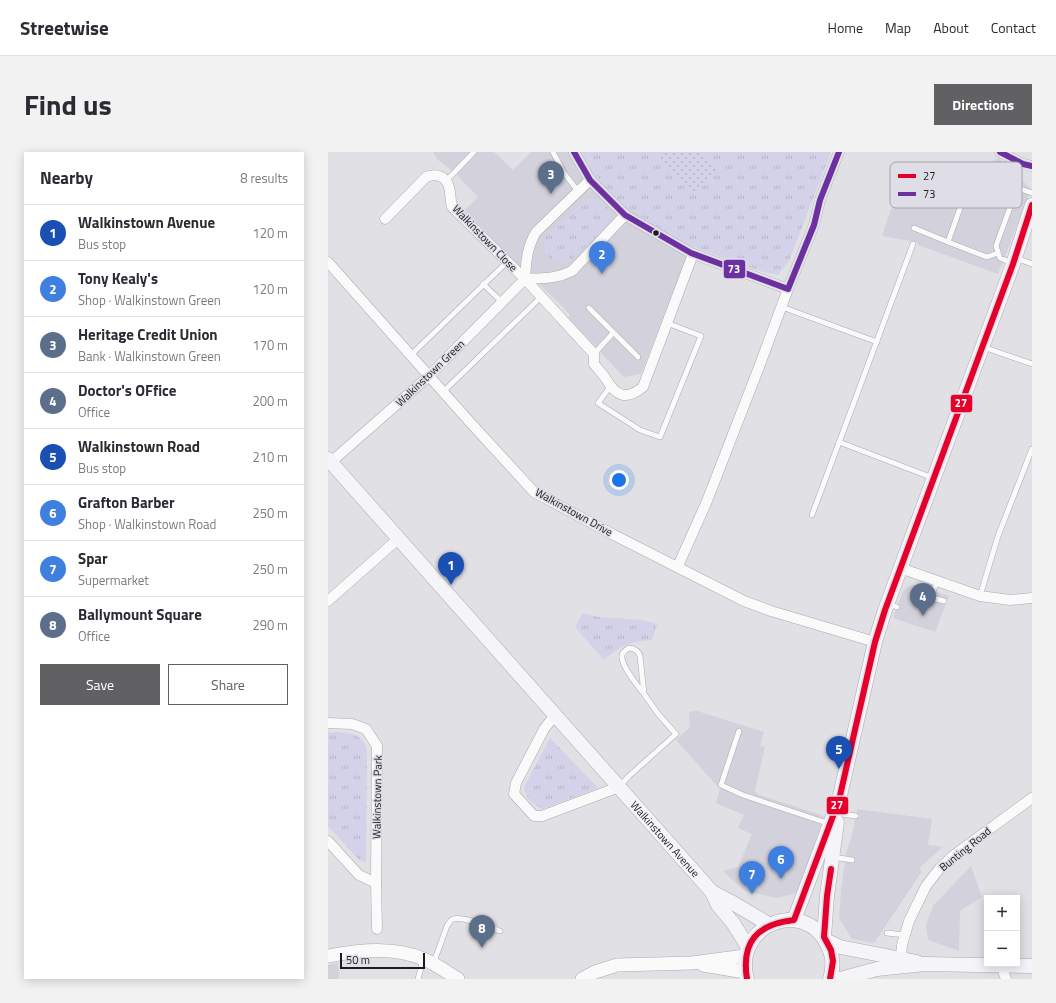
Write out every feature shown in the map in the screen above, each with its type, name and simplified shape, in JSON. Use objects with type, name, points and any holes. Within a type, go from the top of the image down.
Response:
[{"type":"main road","points":[[794,920],[836,812],[875,642],[892,605],[900,568],[1014,261],[1032,205]]},
{"type":"main road","name":"Walkinstown Avenue","points":[[330,461],[712,892],[718,905],[733,923],[747,951]]},
{"type":"main road","points":[[830,979],[833,961],[831,950],[825,938],[827,896],[833,857],[836,812]]},
{"type":"main road","name":"Walkinstown Avenue","points":[[712,892],[734,902],[770,925]]},
{"type":"main road","points":[[746,976],[747,951],[753,938],[761,930],[770,925],[781,921],[794,920],[813,927],[825,938],[840,947],[867,953],[901,958],[925,964],[1005,972],[1032,966]]},
{"type":"main road","points":[[840,979],[877,969],[925,964]]},
{"type":"street","points":[[574,152],[590,180],[625,215],[693,254],[788,289]]},
{"type":"street","points":[[678,566],[707,501],[814,225],[820,200],[839,152]]},
{"type":"street","points":[[1000,152],[1019,162]]},
{"type":"street","points":[[1022,163],[1032,166]]},
{"type":"street","points":[[385,219],[426,177],[431,175],[440,175],[446,180]]},
{"type":"street","name":"Walkinstown Close","points":[[446,180],[450,188],[450,201],[452,207],[525,279],[594,354]]},
{"type":"street","points":[[590,180],[536,232],[527,253],[525,279],[561,276],[572,271],[625,215]]},
{"type":"street","points":[[594,354],[594,364],[606,378],[610,387],[619,394],[628,395],[636,393],[642,387],[693,254]]},
{"type":"street","name":"Walkinstown Drive","points":[[328,262],[534,492],[612,534],[678,566],[744,601],[875,642]]},
{"type":"street","name":"Walkinstown Green","points":[[330,461],[429,376],[525,279]]},
{"type":"street","points":[[328,601],[398,539]]},
{"type":"street","points":[[900,568],[980,596],[1010,600],[1032,598]]},
{"type":"street","points":[[555,715],[544,729],[516,782],[514,794],[534,816],[542,816],[619,787]]},
{"type":"street","name":"Walkinstown Park","points":[[328,723],[352,724],[366,729],[377,746],[377,930]]},
{"type":"street","name":"Bunting Road","points":[[901,958],[905,935],[914,909],[926,886],[940,868],[959,852],[1032,798]]},
{"type":"street","points":[[328,841],[359,875],[376,883]]},
{"type":"street","points":[[328,956],[357,951],[393,951],[429,961],[458,979]]},
{"type":"street","points":[[582,979],[595,972],[617,965],[692,962],[747,951]]},
{"type":"street","points":[[692,962],[746,976]]},
{"type":"lane","points":[[446,180],[474,152]]},
{"type":"lane","points":[[553,152],[564,173],[578,191]]},
{"type":"lane","points":[[1022,190],[1032,193]]},
{"type":"lane","points":[[948,242],[960,208]]},
{"type":"lane","points":[[1010,208],[996,246],[998,253],[1000,258],[1032,264]]},
{"type":"lane","points":[[914,228],[987,257],[998,253]]},
{"type":"lane","points":[[812,515],[913,244]]},
{"type":"lane","points":[[410,355],[507,262]]},
{"type":"lane","points":[[484,284],[502,302]]},
{"type":"lane","points":[[443,392],[541,297]]},
{"type":"lane","points":[[782,306],[877,342]]},
{"type":"lane","points":[[589,308],[638,357]]},
{"type":"lane","points":[[610,387],[598,403],[640,430],[660,437],[701,336],[667,323]]},
{"type":"lane","points":[[594,354],[613,333]]},
{"type":"lane","points":[[982,347],[1032,364]]},
{"type":"lane","points":[[839,442],[934,479]]},
{"type":"lane","points":[[980,596],[998,536],[1032,449]]},
{"type":"lane","points":[[937,581],[932,597],[944,601]]},
{"type":"lane","points":[[619,787],[629,776],[676,734],[659,715],[626,669],[622,656],[624,651],[629,648],[635,649],[639,652],[644,694]]},
{"type":"lane","points":[[739,731],[721,785],[743,795],[856,816]]},
{"type":"lane","points":[[833,857],[852,860]]},
{"type":"lane","points":[[418,979],[450,921],[454,919],[466,920],[500,931]]},
{"type":"lane","points":[[887,933],[905,935]]},
{"type":"shaded area","points":[[433,152],[494,152],[513,170],[531,152],[581,152],[589,166],[616,200],[691,246],[641,374],[624,377],[568,318],[570,315],[560,304],[502,249],[465,210],[478,197],[456,174],[437,159]]},
{"type":"shaded area","points":[[999,158],[1003,162],[991,162]]},
{"type":"shaded area","points":[[1022,180],[1031,189],[998,274],[918,245],[917,242],[882,236],[892,208],[1022,208]]},
{"type":"shaded area","points":[[915,585],[949,596],[935,632],[893,618],[903,591],[909,586]]},
{"type":"shaded area","points":[[697,711],[764,732],[760,746],[765,747],[755,791],[757,794],[824,816],[803,878],[796,893],[777,898],[745,891],[723,871],[738,867],[752,834],[738,828],[744,815],[716,803],[720,789],[676,740],[690,727],[689,712]]},
{"type":"shaded area","points":[[857,809],[932,819],[928,845],[943,847],[920,867],[922,871],[874,943],[852,939],[839,918],[846,854],[853,832]]},
{"type":"shaded area","points":[[971,866],[982,897],[960,911],[959,951],[928,940],[926,925],[933,906]]},
{"type":"shaded area","points":[[338,963],[339,979],[328,979],[328,965]]},
{"type":"green space","points":[[581,152],[831,152],[789,261],[778,275],[760,271],[691,246],[653,224],[616,200],[589,166]]},
{"type":"green space","points":[[661,152],[701,152],[719,169],[694,194],[656,158]]},
{"type":"green space","points":[[592,198],[601,201],[607,207],[610,214],[610,223],[568,263],[560,263],[548,257],[545,250],[545,237],[586,199]]},
{"type":"green space","points":[[583,613],[598,617],[642,620],[657,624],[652,640],[626,645],[604,660],[575,627]]},
{"type":"green space","points":[[328,732],[353,734],[358,736],[365,745],[367,752],[366,862],[360,861],[328,826]]},
{"type":"green space","points":[[550,738],[598,788],[543,809],[530,801],[524,787]]},
{"type":"transit line","name":"73","points":[[574,152],[590,180],[625,215],[691,253],[788,289],[814,225],[820,200],[839,152]]},
{"type":"transit line","name":"73","points":[[1000,152],[1019,162]]},
{"type":"transit line","name":"73","points":[[1022,163],[1032,166]]},
{"type":"transit line","name":"27","points":[[747,979],[747,955],[749,945],[754,937],[770,926],[781,922],[794,920],[839,800],[875,642],[885,610],[1013,264],[1032,205]]},
{"type":"transit line","name":"27","points":[[830,979],[833,961],[831,950],[824,937],[827,896],[831,869]]},
{"type":"place","name":"Heritage Credit Union","points":[[551,194]]},
{"type":"place","name":"Tony Kealy's","points":[[602,274]]},
{"type":"place","name":"Walkinstown Avenue","points":[[451,585]]},
{"type":"place","name":"Doctor's OFfice","points":[[923,616]]},
{"type":"place","name":"Walkinstown Road","points":[[839,769]]},
{"type":"place","name":"Grafton Barber","points":[[781,879]]},
{"type":"place","name":"Spar","points":[[752,894]]},
{"type":"place","name":"Ballymount Square","points":[[482,948]]}]
